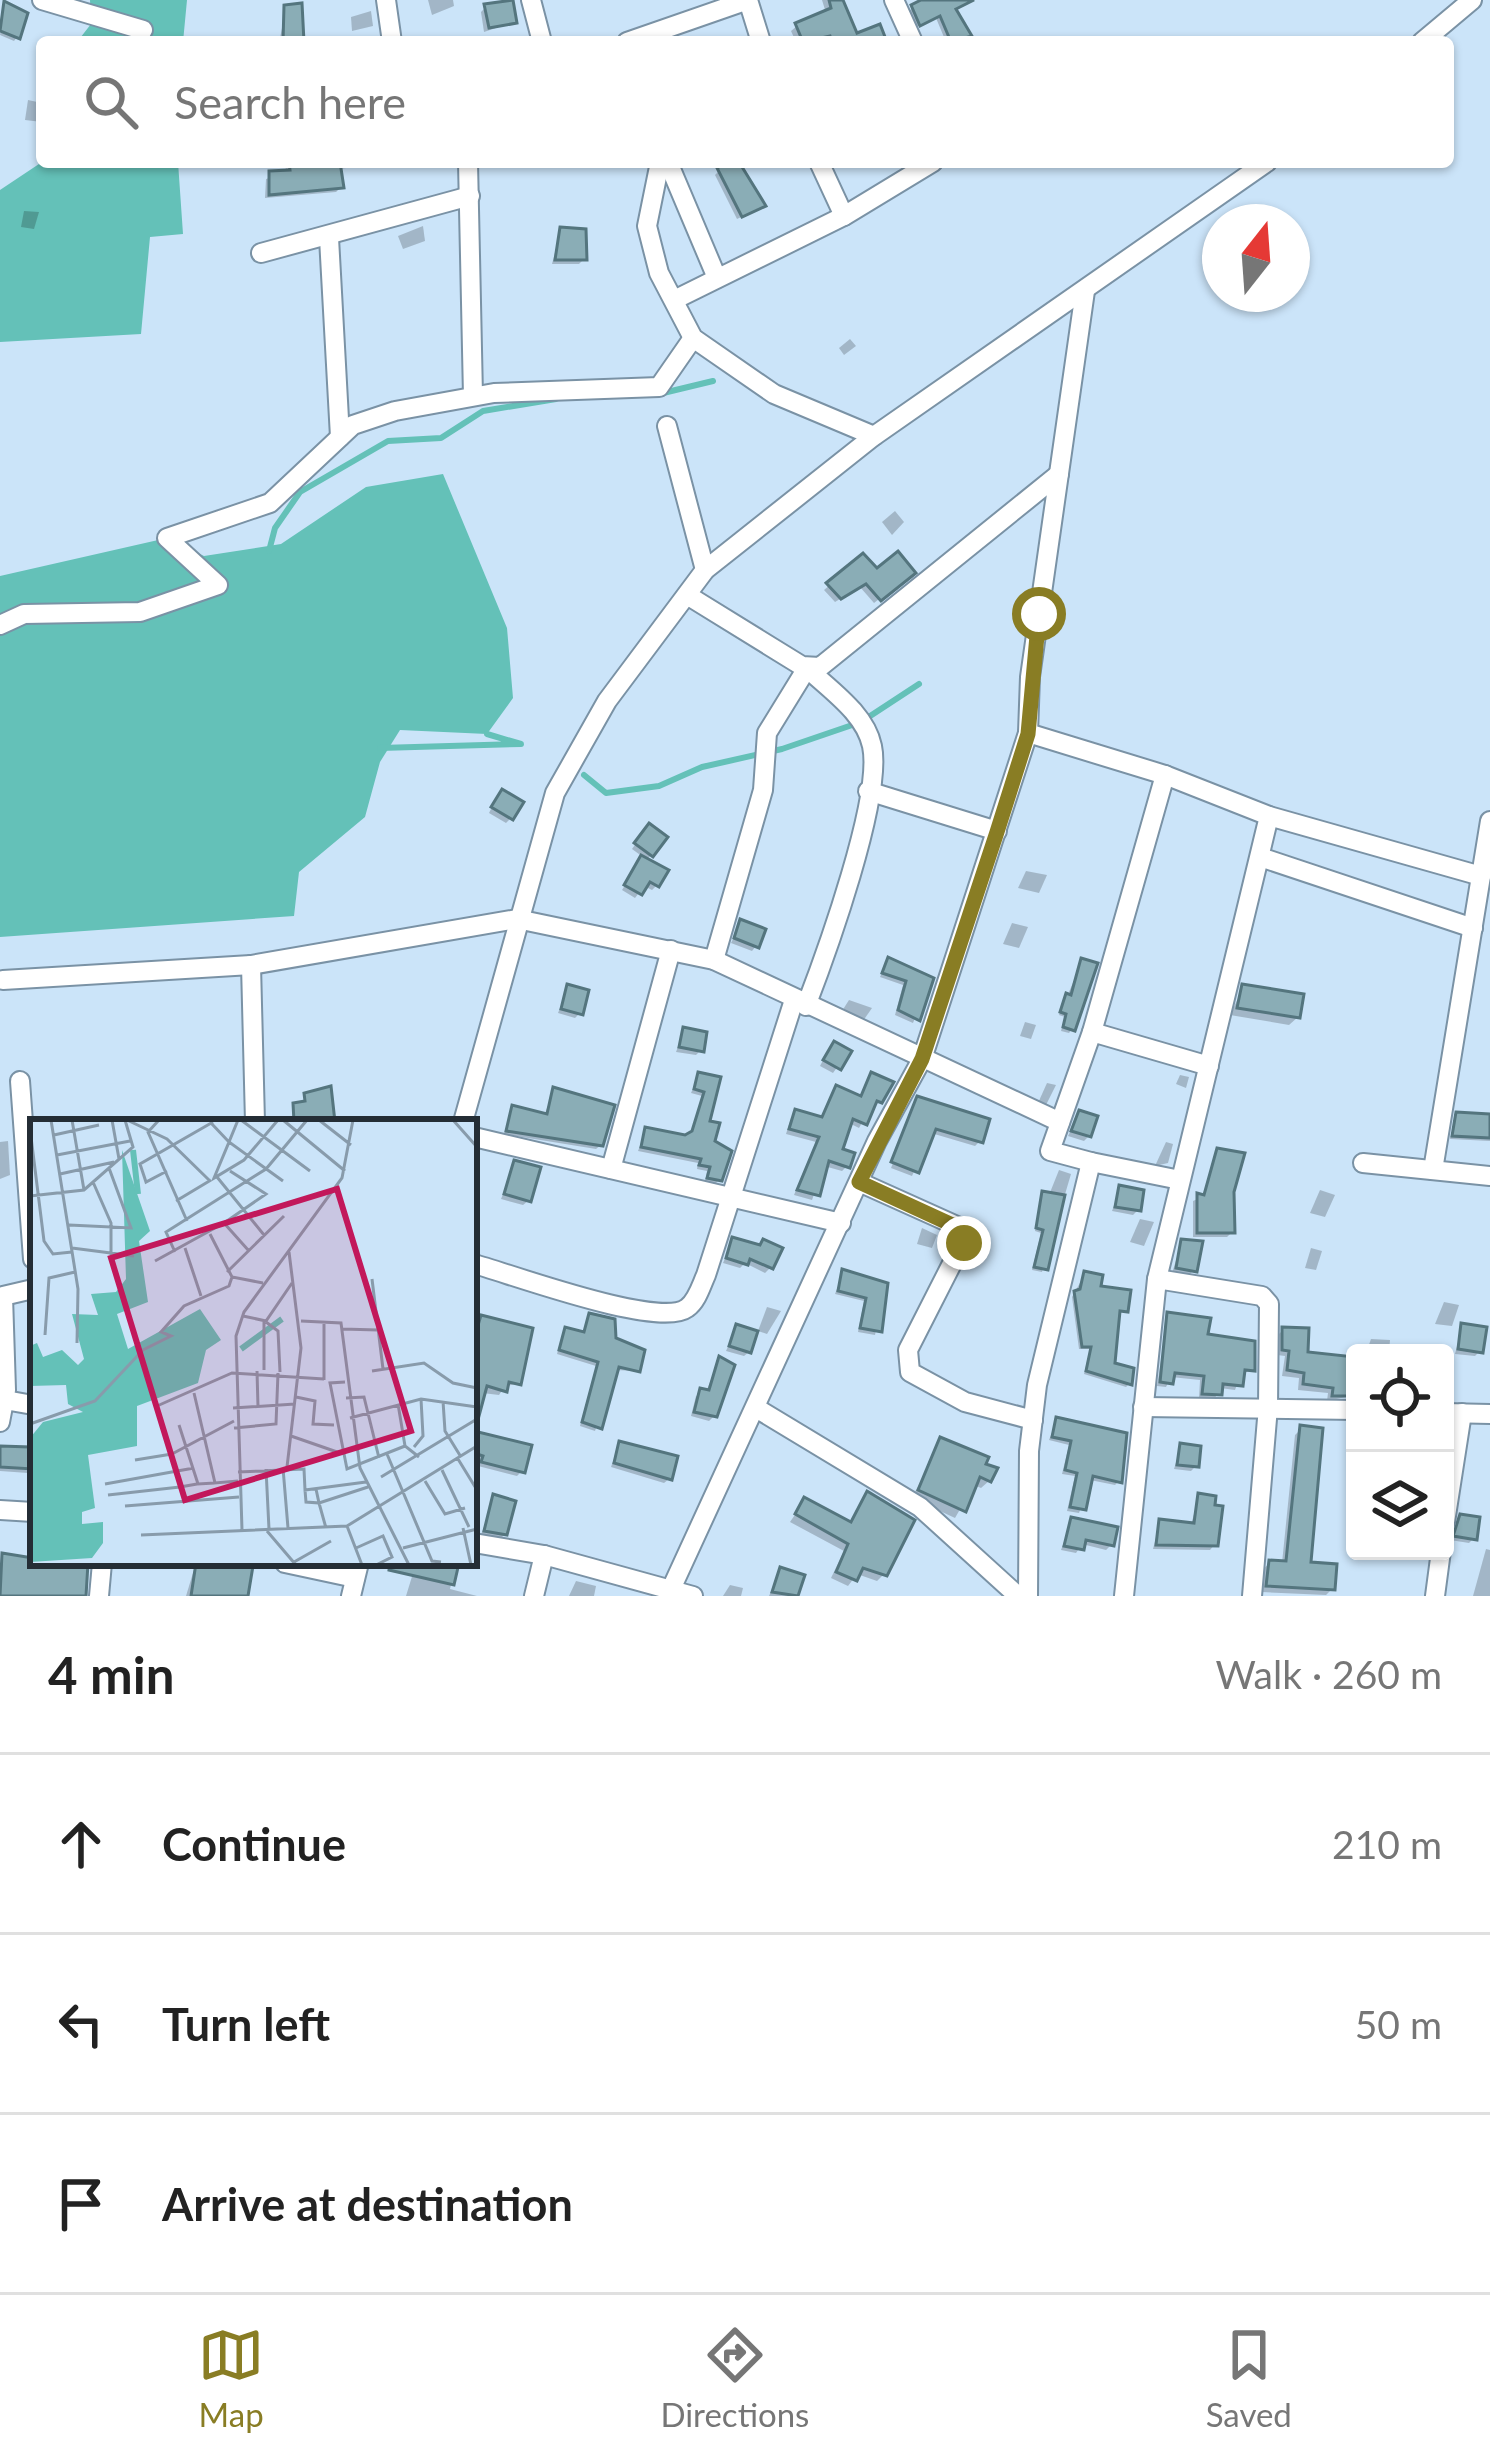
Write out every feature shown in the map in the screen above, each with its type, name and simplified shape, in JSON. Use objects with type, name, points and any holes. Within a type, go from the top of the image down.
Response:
[{"type":"street","points":[[42,0],[143,30]]},
{"type":"street","points":[[386,0],[391,36]]},
{"type":"street","points":[[531,0],[540,36]]},
{"type":"street","points":[[649,36],[746,0],[759,36]]},
{"type":"street","points":[[894,0],[910,36]]},
{"type":"street","points":[[1429,36],[1472,0]]},
{"type":"street","points":[[468,168],[473,396]]},
{"type":"street","points":[[662,168],[647,226],[659,273],[693,338],[774,394],[874,436]]},
{"type":"street","points":[[667,168],[717,278]]},
{"type":"street","points":[[822,168],[844,216]]},
{"type":"street","points":[[676,298],[844,216],[923,168]]},
{"type":"street","points":[[464,1119],[555,793],[607,701],[705,570],[874,436],[1259,168]]},
{"type":"street","points":[[261,254],[470,196]]},
{"type":"street","points":[[328,238],[340,437]]},
{"type":"street","points":[[673,1588],[859,1182],[922,1059],[997,832],[1028,734],[1030,677],[1085,291]]},
{"type":"street","points":[[0,625],[24,614],[140,612],[218,586],[167,538],[270,503],[353,425],[395,411],[473,396],[659,387],[693,338]]},
{"type":"street","points":[[668,426],[705,570]]},
{"type":"street","points":[[807,668],[820,668],[848,649],[1059,474]]},
{"type":"street","points":[[477,1265],[627,1307],[675,1313],[697,1296],[727,1197],[800,1003],[840,922],[873,747],[861,722],[807,668],[687,595]]},
{"type":"street","points":[[714,960],[763,790],[767,733],[807,668]]},
{"type":"street","points":[[1028,734],[1165,775],[1269,817],[1481,876]]},
{"type":"street","points":[[1165,775],[1092,1032],[1050,1151],[1180,1180]]},
{"type":"street","points":[[868,790],[997,832]]},
{"type":"street","points":[[1124,1596],[1157,1279],[1269,817]]},
{"type":"street","points":[[1433,1170],[1490,820]]},
{"type":"street","points":[[1260,857],[1473,928]]},
{"type":"street","points":[[3,980],[250,965],[517,919],[714,960],[1060,1122]]},
{"type":"street","points":[[611,1168],[671,950]]},
{"type":"street","points":[[250,965],[255,1119]]},
{"type":"street","points":[[1092,1032],[1209,1066]]},
{"type":"street","points":[[20,1081],[30,1218]]},
{"type":"street","points":[[477,1138],[841,1223]]},
{"type":"street","points":[[1028,1596],[1033,1420],[1091,1162]]},
{"type":"street","points":[[1363,1163],[1490,1176]]},
{"type":"street","points":[[859,1182],[959,1228],[964,1238],[908,1350],[910,1372],[964,1402],[1033,1420]]},
{"type":"street","points":[[1157,1279],[1268,1300],[1268,1407],[1252,1596]]},
{"type":"street","points":[[0,1422],[2,1295]]},
{"type":"street","points":[[1143,1407],[1346,1410]]},
{"type":"street","points":[[756,1408],[920,1507],[1018,1596]]},
{"type":"street","points":[[1454,1413],[1490,1414]]},
{"type":"street","points":[[0,1510],[30,1512]]},
{"type":"street","points":[[477,1544],[544,1555],[646,1588],[673,1588],[693,1596]]},
{"type":"street","points":[[534,1596],[544,1555]]},
{"type":"street","points":[[1435,1596],[1440,1560]]},
{"type":"street","points":[[99,1596],[102,1566]]},
{"type":"street","points":[[298,1566],[355,1579]]},
{"type":"shaded area","points":[[90,0],[187,0],[184,36],[82,36],[91,24]]},
{"type":"shaded area","points":[[36,166],[178,168],[183,234],[150,237],[141,334],[0,342],[0,190]]},
{"type":"shaded area","points":[[443,474],[507,628],[513,698],[487,734],[400,730],[380,762],[365,817],[299,872],[294,916],[0,937],[0,576],[167,538],[204,556],[281,544],[366,487]]},
{"type":"building","points":[[513,0],[517,23],[489,28],[484,4]]},
{"type":"building","points":[[829,0],[843,0],[857,33],[880,24],[885,36],[800,36],[795,23],[831,8]]},
{"type":"building","points":[[921,0],[974,0],[956,9],[972,36],[948,36],[940,16],[920,26],[911,5]]},
{"type":"building","points":[[4,1],[28,13],[20,39],[0,31]]},
{"type":"building","points":[[302,3],[304,36],[283,36],[284,5]]},
{"type":"building","points":[[341,168],[344,188],[269,195],[269,171]]},
{"type":"building","points":[[717,168],[743,168],[766,206],[742,217]]},
{"type":"building","points":[[560,227],[586,229],[587,260],[555,260]]},
{"type":"building","points":[[898,551],[916,573],[881,601],[866,584],[841,599],[826,583],[863,553],[877,568]]},
{"type":"building","points":[[502,789],[524,802],[513,820],[491,807]]},
{"type":"building","points":[[649,823],[668,837],[653,857],[634,843]]},
{"type":"building","points":[[641,855],[669,870],[659,887],[650,882],[642,895],[624,885]]},
{"type":"building","points":[[740,919],[766,929],[759,948],[734,938]]},
{"type":"building","points":[[888,957],[934,978],[920,1021],[898,1010],[906,981],[882,973]]},
{"type":"building","points":[[1081,958],[1098,963],[1075,1031],[1063,1027],[1066,1014],[1060,1012],[1066,993],[1071,995]]},
{"type":"building","points":[[567,984],[589,990],[583,1015],[561,1009]]},
{"type":"building","points":[[1242,984],[1304,994],[1300,1018],[1237,1008]]},
{"type":"building","points":[[683,1027],[707,1032],[704,1052],[679,1047]]},
{"type":"building","points":[[834,1041],[852,1051],[841,1070],[823,1060]]},
{"type":"building","points":[[698,1072],[721,1077],[710,1121],[720,1123],[715,1141],[732,1151],[722,1181],[707,1178],[710,1167],[699,1165],[701,1159],[641,1147],[645,1127],[685,1135],[692,1131],[704,1092],[694,1089]]},
{"type":"building","points":[[871,1072],[894,1082],[882,1103],[877,1101],[867,1125],[853,1119],[843,1149],[855,1153],[850,1168],[829,1161],[820,1196],[797,1190],[819,1137],[789,1129],[795,1109],[822,1117],[836,1085],[861,1096]]},
{"type":"building","points":[[331,1086],[335,1119],[294,1119],[293,1103],[305,1101],[304,1093]]},
{"type":"building","points":[[553,1087],[615,1105],[603,1146],[506,1131],[512,1105],[547,1114]]},
{"type":"building","points":[[917,1096],[990,1119],[983,1143],[936,1129],[919,1173],[891,1162]]},
{"type":"building","points":[[1079,1110],[1098,1116],[1091,1137],[1071,1131]]},
{"type":"building","points":[[1456,1112],[1490,1114],[1490,1138],[1452,1136]]},
{"type":"building","points":[[1217,1148],[1245,1153],[1234,1192],[1235,1233],[1197,1233],[1197,1193],[1204,1195]]},
{"type":"building","points":[[514,1160],[541,1167],[531,1202],[504,1194]]},
{"type":"building","points":[[1119,1185],[1144,1190],[1141,1211],[1115,1207]]},
{"type":"building","points":[[1042,1191],[1065,1195],[1048,1270],[1034,1267],[1043,1230],[1036,1228]]},
{"type":"building","points":[[732,1237],[760,1245],[763,1239],[783,1248],[773,1269],[750,1259],[748,1265],[726,1258]]},
{"type":"building","points":[[1181,1239],[1203,1241],[1197,1272],[1176,1268]]},
{"type":"building","points":[[842,1269],[888,1283],[882,1332],[860,1328],[866,1298],[838,1291]]},
{"type":"building","points":[[1084,1271],[1103,1275],[1101,1286],[1131,1290],[1128,1312],[1120,1311],[1115,1363],[1134,1368],[1132,1385],[1086,1371],[1091,1347],[1082,1347],[1074,1291],[1080,1289]]},
{"type":"building","points":[[1167,1312],[1211,1318],[1208,1334],[1255,1341],[1255,1371],[1245,1370],[1243,1386],[1223,1384],[1222,1395],[1202,1394],[1204,1376],[1175,1373],[1173,1384],[1160,1382]]},
{"type":"building","points":[[589,1313],[615,1319],[616,1338],[645,1350],[640,1372],[619,1367],[602,1429],[582,1422],[598,1362],[559,1350],[565,1327],[584,1332]]},
{"type":"building","points":[[481,1315],[533,1328],[521,1385],[509,1382],[507,1392],[487,1386],[479,1416],[477,1416]]},
{"type":"building","points":[[1461,1323],[1487,1327],[1483,1353],[1458,1349]]},
{"type":"building","points":[[736,1324],[758,1331],[751,1353],[729,1346]]},
{"type":"building","points":[[1282,1327],[1309,1328],[1308,1352],[1346,1356],[1346,1396],[1332,1396],[1333,1388],[1303,1384],[1304,1373],[1287,1370],[1289,1351],[1282,1350]]},
{"type":"building","points":[[719,1356],[735,1365],[717,1417],[694,1412],[700,1388],[709,1390]]},
{"type":"building","points":[[1056,1417],[1127,1433],[1122,1483],[1093,1476],[1086,1510],[1070,1507],[1077,1473],[1065,1470],[1071,1441],[1052,1437]]},
{"type":"building","points":[[1300,1425],[1323,1428],[1311,1562],[1337,1564],[1335,1590],[1266,1586],[1269,1560],[1286,1561]]},
{"type":"building","points":[[477,1432],[532,1445],[525,1473],[481,1462],[483,1456],[477,1454]]},
{"type":"building","points":[[940,1437],[989,1457],[986,1464],[998,1468],[991,1482],[980,1477],[966,1512],[918,1490]]},
{"type":"building","points":[[619,1441],[678,1456],[672,1480],[614,1463]]},
{"type":"building","points":[[1180,1443],[1201,1446],[1199,1467],[1177,1465]]},
{"type":"building","points":[[0,1446],[30,1447],[30,1469],[0,1467]]},
{"type":"building","points":[[867,1491],[915,1520],[887,1576],[863,1568],[857,1581],[836,1572],[848,1544],[795,1514],[804,1497],[851,1522]]},
{"type":"building","points":[[1198,1493],[1216,1496],[1215,1505],[1223,1506],[1218,1546],[1156,1545],[1159,1519],[1194,1523]]},
{"type":"building","points":[[493,1494],[516,1501],[507,1535],[484,1531]]},
{"type":"building","points":[[1460,1514],[1480,1517],[1477,1540],[1454,1533]]},
{"type":"building","points":[[1071,1517],[1118,1527],[1114,1546],[1086,1540],[1084,1550],[1064,1546]]},
{"type":"building","points":[[2,1553],[30,1558],[30,1566],[88,1566],[86,1596],[0,1596]]},
{"type":"building","points":[[196,1566],[253,1566],[248,1596],[191,1596]]},
{"type":"building","points":[[390,1566],[458,1566],[454,1585],[389,1570]]},
{"type":"building","points":[[780,1567],[805,1575],[798,1596],[772,1592]]},
{"type":"waterway","points":[[659,394],[713,381]]},
{"type":"waterway","points":[[269,551],[275,528],[300,492],[388,441],[441,438],[483,411],[556,399]]},
{"type":"waterway","points":[[584,775],[606,793],[659,786],[702,767],[782,749],[861,722],[919,684]]},
{"type":"waterway","points":[[380,748],[521,744],[487,734]]},
{"type":"route","points":[[964,1243],[959,1228],[859,1182],[922,1059],[997,832],[1028,734],[1039,614]]}]
